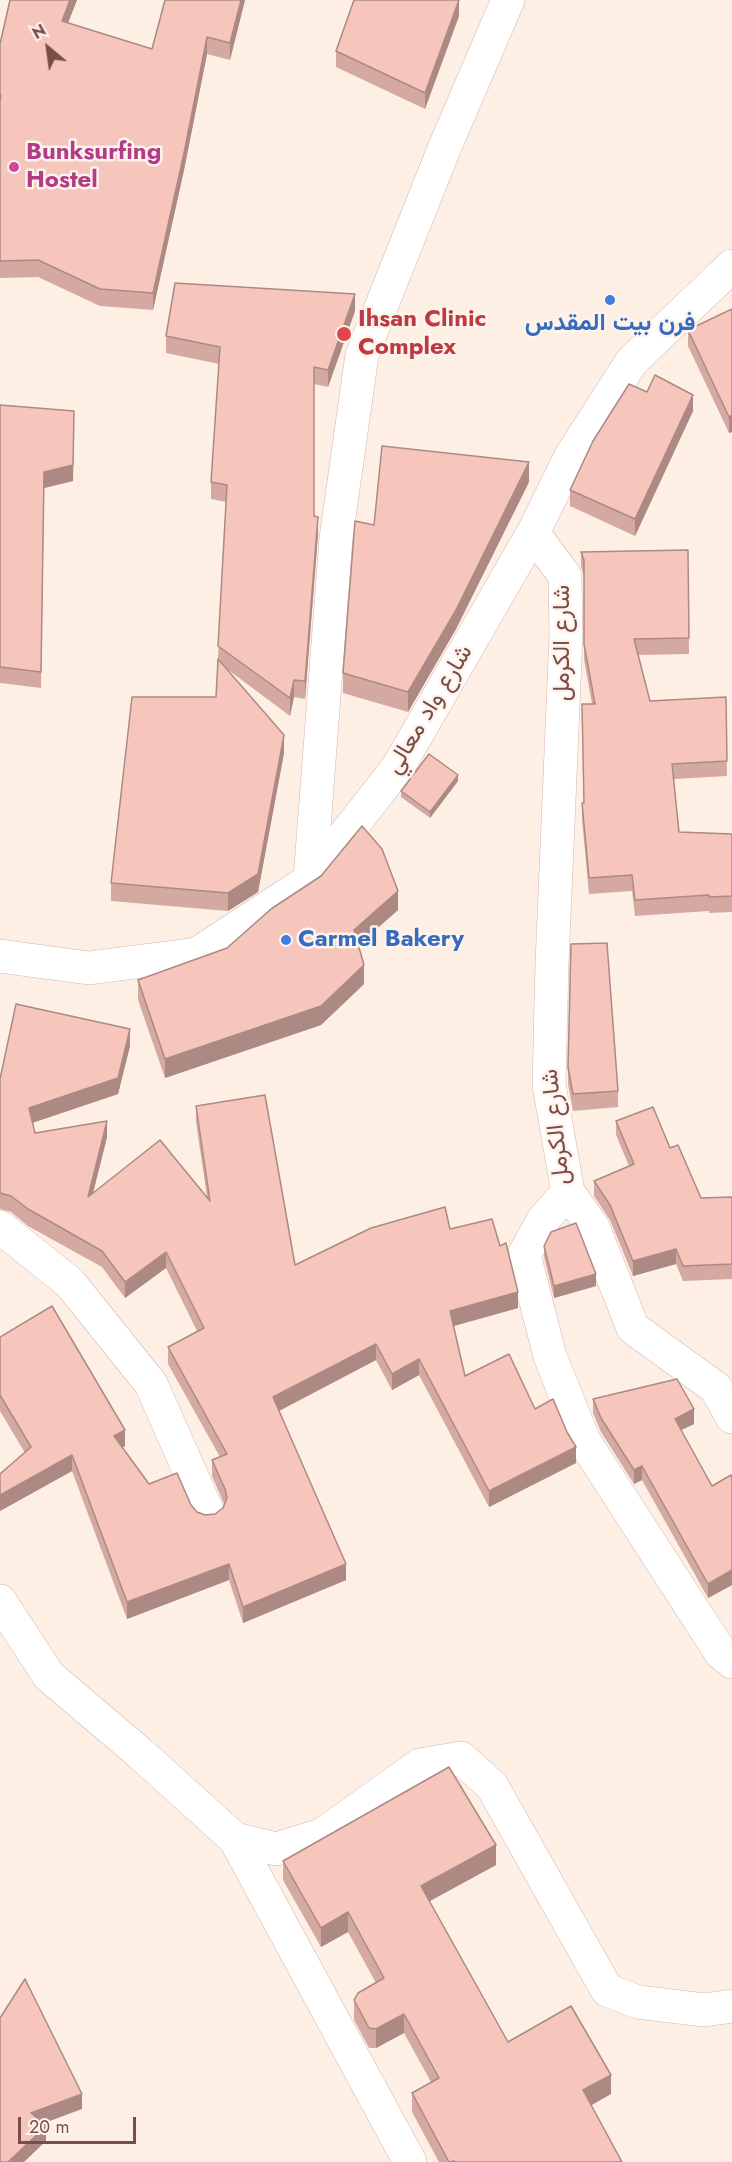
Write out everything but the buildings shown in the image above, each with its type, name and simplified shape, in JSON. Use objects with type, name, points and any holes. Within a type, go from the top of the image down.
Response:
[{"type":"street","points":[[310,880],[336,538],[362,355],[444,149],[508,0]]},
{"type":"street","name":"شارع واد معالي","points":[[0,956],[89,968],[197,954],[310,880],[398,767],[533,533],[571,456],[632,361],[732,266]]},
{"type":"street","name":"شارع الكرمل","points":[[533,533],[565,576],[566,636],[549,1085],[567,1192],[543,1220],[524,1255],[550,1356],[584,1441],[721,1653],[732,1662]]},
{"type":"street","points":[[567,1192],[593,1227],[633,1328],[716,1388],[732,1417]]},
{"type":"street","points":[[0,1227],[70,1282],[151,1384],[208,1513]]},
{"type":"street","points":[[0,1601],[49,1676],[141,1754],[235,1839],[410,2162]]},
{"type":"street","points":[[235,1839],[276,1849],[322,1835],[420,1765],[461,1758],[492,1786],[607,1990],[638,2002],[704,2010],[732,2006]]},
{"type":"place","name":"Bunksurfing Hostel","points":[[14,167]]},
{"type":"place","name":"فرن بيت المقدس","points":[[610,300]]},
{"type":"place","name":"Ihsan Clinic Complex","points":[[344,334]]},
{"type":"place","name":"Carmel Bakery","points":[[286,940]]}]
